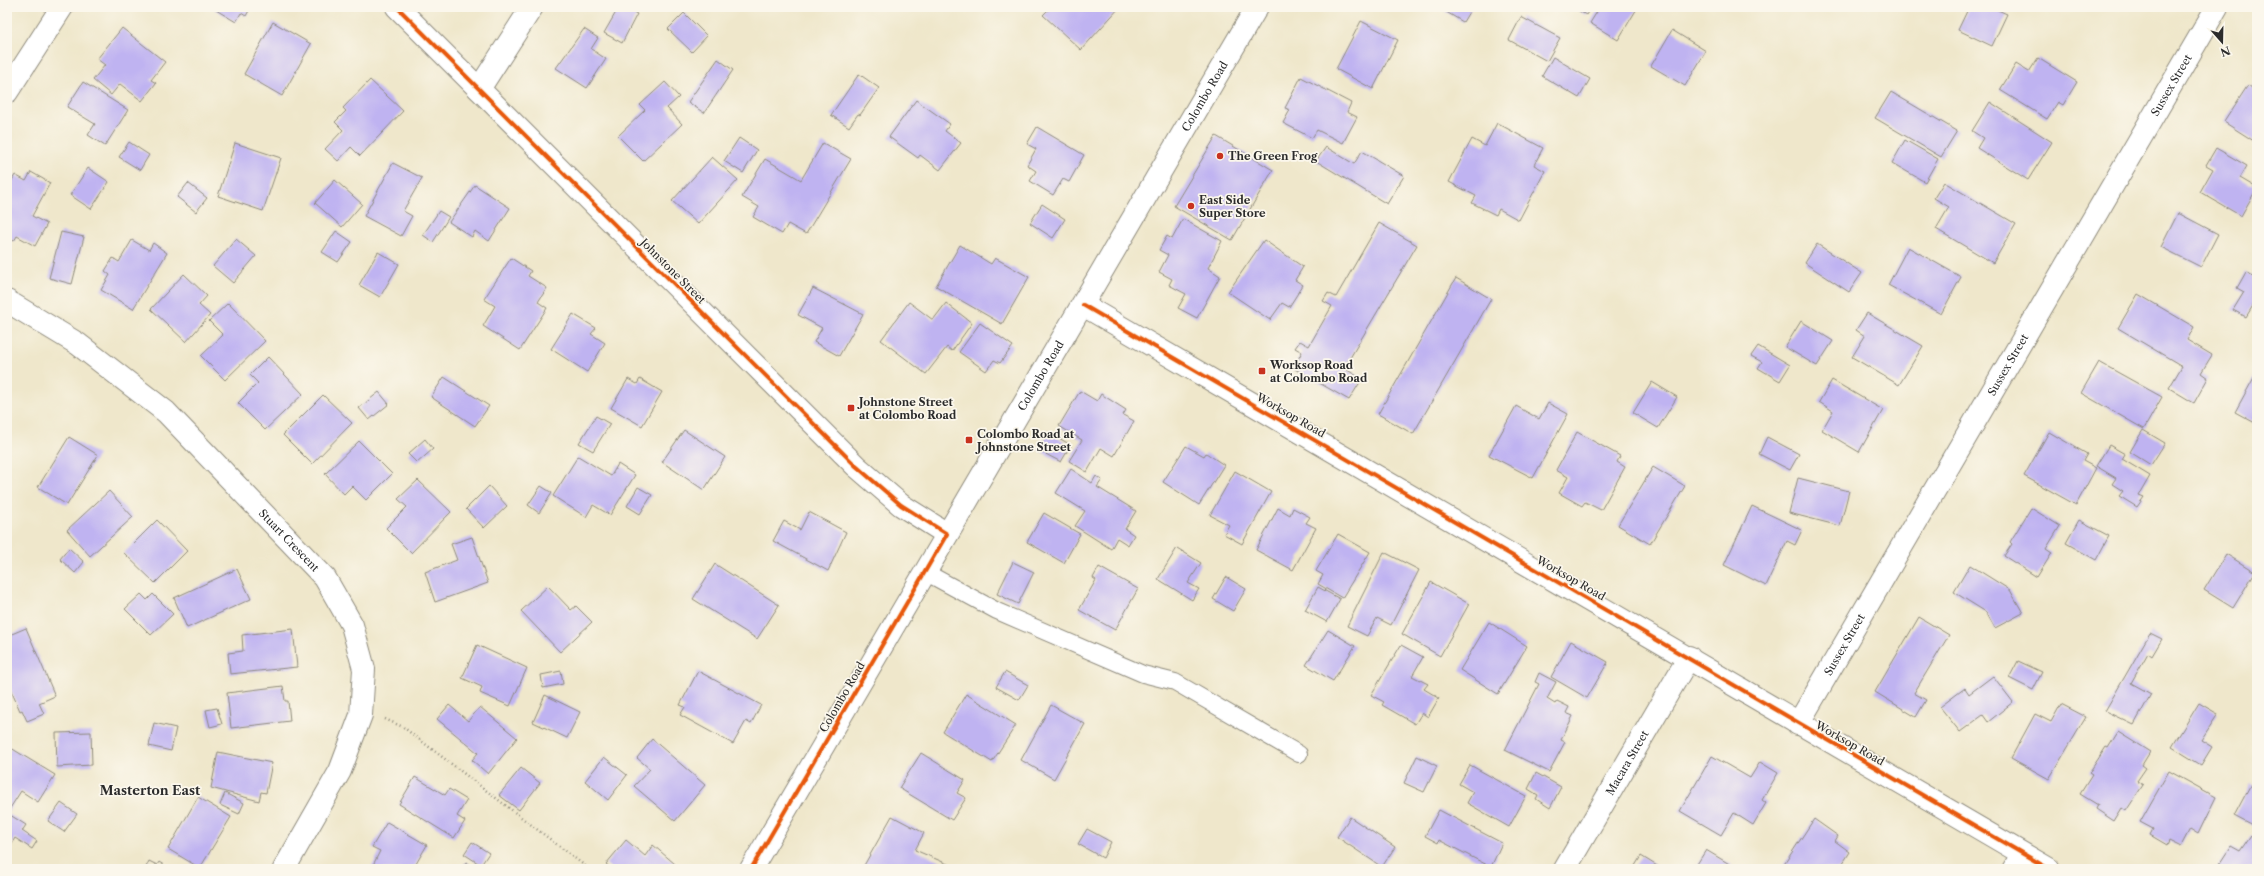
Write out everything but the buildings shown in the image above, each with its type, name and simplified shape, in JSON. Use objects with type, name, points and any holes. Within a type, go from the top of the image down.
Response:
[{"type":"street","points":[[7,92],[62,7]]},
{"type":"street","name":"Johnstone Street","points":[[397,7],[856,466],[901,505],[947,534]]},
{"type":"street","points":[[479,89],[532,7]]},
{"type":"street","name":"Colombo Road","points":[[751,869],[1257,7]]},
{"type":"street","name":"Sussex Street","points":[[1798,724],[2217,7]]},
{"type":"street","name":"Stuart Crescent","points":[[7,301],[78,344],[166,412],[325,578],[352,625],[364,669],[361,715],[340,771],[284,869]]},
{"type":"street","name":"Worksop Road","points":[[1083,305],[1688,657],[1798,724],[2015,861],[2049,869]]},
{"type":"street","name":"Macara Street","points":[[1565,869],[1688,657]]},
{"type":"lane","points":[[925,572],[997,611],[1143,674],[1175,682],[1299,754]]},
{"type":"path","points":[[361,715],[376,716],[403,727],[589,869]]},
{"type":"cycle path","points":[[397,7],[856,466],[901,505],[947,534],[751,869]]},
{"type":"cycle path","points":[[1083,305],[2049,869]]},
{"type":"place","name":"The Green Frog","points":[[1220,156]]},
{"type":"place","name":"East Side Super Store","points":[[1191,206]]},
{"type":"place","name":"Worksop Road at Colombo Road","points":[[1262,371]]},
{"type":"place","name":"Johnstone Street at Colombo Road","points":[[851,408]]},
{"type":"place","name":"Colombo Road at Johnstone Street","points":[[969,440]]},
{"type":"district","name":"Masterton East","points":[[150,790]]}]
